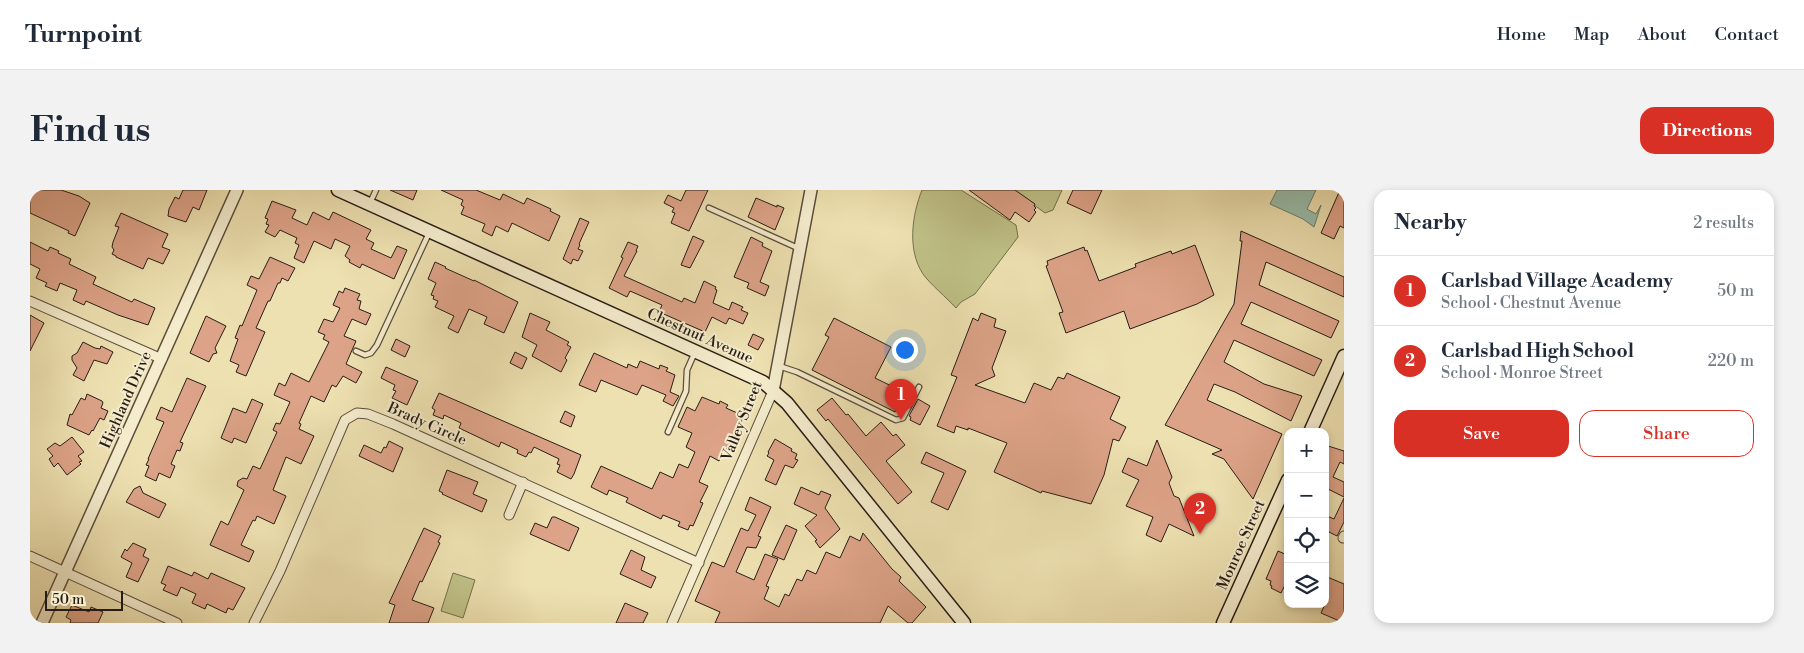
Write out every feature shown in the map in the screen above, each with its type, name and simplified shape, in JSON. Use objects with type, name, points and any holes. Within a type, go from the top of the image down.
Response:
[{"type":"main road","name":"Chestnut Avenue","points":[[338,190],[763,382],[787,403],[964,623]]},
{"type":"main road","points":[[1312,428],[1344,356]]},
{"type":"main road","name":"Monroe Street","points":[[1223,623],[1284,489]]},
{"type":"street","name":"Highland Drive","points":[[42,623],[237,190]]},
{"type":"street","name":"Valley Street","points":[[672,623],[773,391],[811,190]]},
{"type":"street","points":[[30,301],[162,359]]},
{"type":"street","name":"Brady Circle","points":[[254,623],[280,571],[345,420],[357,413],[368,414],[393,424],[698,563]]},
{"type":"street","points":[[509,515],[523,482]]},
{"type":"street","points":[[30,556],[177,623]]},
{"type":"lane","points":[[369,204],[376,190]]},
{"type":"lane","points":[[709,208],[801,249]]},
{"type":"lane","points":[[356,350],[365,355],[371,353],[377,345],[430,232]]},
{"type":"lane","points":[[668,432],[686,391],[687,370],[695,352]]},
{"type":"lane","points":[[778,366],[798,372],[896,420],[903,418],[919,387]]},
{"type":"green space","points":[[922,190],[961,190],[1016,225],[1018,237],[975,294],[961,302],[956,308],[930,282],[918,265],[913,243],[913,232],[916,210]]},
{"type":"green space","points":[[1014,190],[1062,190],[1053,210],[1045,213]]},
{"type":"green space","points":[[453,573],[475,580],[463,618],[441,611]]},
{"type":"shaded area","points":[[1277,190],[1316,190],[1307,209],[1316,214],[1321,205],[1314,227],[1303,219],[1270,204]]},
{"type":"building","points":[[30,190],[61,190],[79,196],[90,203],[75,236],[68,233],[69,231],[30,213]]},
{"type":"building","points":[[183,190],[207,190],[199,210],[193,207],[186,222],[168,216],[175,197],[179,199]]},
{"type":"building","points":[[390,190],[417,190],[413,200]]},
{"type":"building","points":[[441,190],[476,190],[500,200],[503,194],[524,204],[527,198],[551,209],[550,211],[560,216],[549,241],[512,223],[508,232],[496,226],[492,236],[482,231],[485,224],[461,214],[464,207],[461,205],[463,200]]},
{"type":"building","points":[[686,190],[708,190],[689,231],[671,223],[675,213],[672,212],[674,208],[664,203],[668,195],[681,201]]},
{"type":"building","points":[[969,190],[1015,190],[1035,204],[1036,208],[1034,210],[1036,212],[1029,222],[1015,212],[1010,220]]},
{"type":"building","points":[[1073,190],[1102,190],[1091,214],[1067,203]]},
{"type":"building","points":[[1340,190],[1344,190],[1344,228],[1340,226],[1334,239],[1321,233]]},
{"type":"building","points":[[756,198],[784,208],[775,230],[748,217]]},
{"type":"building","points":[[272,201],[296,210],[292,218],[307,225],[313,212],[329,220],[333,212],[371,230],[366,239],[374,243],[371,249],[391,258],[397,246],[407,250],[394,279],[362,264],[360,268],[349,262],[350,260],[345,256],[350,246],[335,239],[331,249],[314,241],[304,263],[294,258],[299,245],[295,243],[297,238],[280,230],[275,237],[265,232],[269,225],[266,224],[268,219],[265,218]]},
{"type":"building","points":[[121,213],[168,234],[162,247],[170,250],[163,264],[148,258],[143,269],[112,254],[114,250],[112,247],[113,242],[119,227],[115,226]]},
{"type":"building","points":[[580,218],[589,222],[579,244],[578,249],[583,251],[578,261],[573,259],[571,264],[563,259]]},
{"type":"building","points":[[1241,231],[1344,277],[1344,297],[1266,262],[1259,285],[1339,321],[1331,338],[1251,302],[1241,324],[1322,360],[1314,376],[1234,340],[1224,362],[1264,384],[1302,396],[1291,421],[1235,392],[1214,384],[1207,400],[1282,434],[1253,499],[1224,459],[1212,454],[1222,450],[1165,425],[1234,304],[1242,241],[1240,241]]},
{"type":"building","points":[[693,236],[704,241],[690,268],[681,265]]},
{"type":"building","points":[[751,237],[763,243],[762,246],[772,251],[760,282],[769,286],[765,296],[747,288],[749,283],[734,277]]},
{"type":"building","points":[[30,242],[48,251],[50,247],[71,259],[69,264],[96,277],[93,284],[132,302],[134,299],[155,308],[148,325],[118,315],[86,301],[84,305],[73,300],[77,290],[60,283],[57,291],[45,286],[47,283],[36,278],[40,269],[30,264]]},
{"type":"building","points":[[628,242],[638,246],[624,276],[682,302],[684,298],[695,303],[704,281],[716,287],[715,289],[717,290],[713,303],[729,310],[732,302],[743,307],[741,310],[748,313],[743,324],[729,318],[726,324],[712,317],[705,332],[659,312],[662,305],[630,291],[627,297],[609,288]]},
{"type":"building","points":[[1195,245],[1214,295],[1197,304],[1130,329],[1124,311],[1066,333],[1059,313],[1063,312],[1046,266],[1048,265],[1047,261],[1084,247],[1085,251],[1087,250],[1099,281],[1136,267],[1135,264],[1171,251],[1172,254]]},
{"type":"building","points":[[270,257],[295,268],[288,281],[282,278],[270,301],[268,301],[256,328],[265,332],[246,376],[236,372],[239,365],[230,361],[238,339],[235,338],[257,290],[247,285],[251,276],[259,279]]},
{"type":"building","points":[[435,262],[518,302],[504,333],[484,324],[487,317],[469,309],[458,333],[448,328],[454,316],[435,307],[438,301],[433,299],[434,296],[431,295],[436,283],[428,279]]},
{"type":"building","points":[[345,288],[360,294],[357,300],[361,301],[359,309],[371,314],[366,325],[352,319],[344,336],[356,341],[346,364],[362,372],[356,383],[343,376],[336,387],[332,385],[324,402],[311,396],[299,423],[301,424],[299,429],[314,436],[301,464],[286,457],[273,490],[286,496],[274,524],[257,516],[255,521],[253,520],[241,545],[254,551],[249,562],[210,545],[221,521],[228,525],[244,490],[237,486],[238,481],[243,478],[247,479],[253,466],[260,469],[277,432],[273,430],[276,423],[280,424],[290,402],[274,395],[279,383],[285,386],[291,373],[309,382],[329,342],[323,339],[325,335],[318,332],[324,319],[333,322],[340,308],[333,305],[339,291],[343,293]]},
{"type":"building","points":[[530,313],[550,322],[546,330],[569,342],[567,345],[571,347],[561,372],[532,356],[537,345],[522,337]]},
{"type":"building","points":[[981,313],[996,319],[994,327],[1006,331],[992,368],[995,376],[975,385],[1025,403],[1034,383],[1051,390],[1058,377],[1064,379],[1067,373],[1120,397],[1110,419],[1126,427],[1119,441],[1113,439],[1104,475],[1091,504],[1042,491],[1041,493],[994,472],[1007,443],[968,428],[968,430],[956,426],[954,433],[937,426],[957,377],[951,375],[973,318],[978,321]]},
{"type":"building","points":[[30,315],[44,323],[30,351]]},
{"type":"building","points":[[206,316],[226,326],[215,348],[217,353],[213,354],[209,362],[190,353]]},
{"type":"building","points":[[834,318],[891,347],[875,378],[910,395],[901,412],[896,410],[895,412],[812,370],[829,337],[825,335]]},
{"type":"building","points":[[753,334],[764,339],[758,350],[748,345]]},
{"type":"building","points":[[396,339],[410,346],[405,357],[391,350]]},
{"type":"building","points":[[83,342],[95,348],[100,349],[101,346],[113,352],[107,364],[94,360],[84,381],[73,375],[77,368],[72,360],[72,356],[77,353]]},
{"type":"building","points":[[515,352],[527,358],[522,369],[510,363]]},
{"type":"building","points":[[594,353],[627,368],[628,364],[637,368],[640,361],[659,369],[660,365],[668,368],[666,371],[675,375],[670,392],[679,396],[673,406],[663,401],[666,395],[642,385],[637,395],[601,380],[596,392],[579,385]]},
{"type":"building","points":[[386,367],[418,381],[407,405],[392,398],[396,391],[393,390],[395,385],[381,378]]},
{"type":"building","points":[[187,378],[206,386],[180,442],[183,443],[180,451],[177,450],[171,464],[175,466],[170,478],[159,473],[156,481],[145,476],[149,466],[146,465],[148,459],[164,422],[156,419],[161,407],[172,412]]},
{"type":"building","points":[[439,393],[581,455],[571,479],[557,472],[560,465],[557,464],[559,459],[534,447],[526,457],[517,453],[518,450],[501,442],[499,447],[459,428],[461,423],[444,415],[443,419],[433,415],[435,410],[432,408]]},
{"type":"building","points":[[87,394],[102,401],[101,408],[108,411],[104,420],[100,418],[89,435],[67,425],[70,414],[72,415],[81,398],[85,400]]},
{"type":"building","points":[[702,397],[719,404],[720,401],[728,405],[726,408],[744,416],[719,461],[710,456],[699,482],[708,486],[700,502],[703,503],[693,526],[690,525],[688,530],[678,526],[680,522],[663,515],[661,519],[626,502],[628,498],[609,490],[607,495],[591,487],[601,466],[652,489],[660,472],[673,478],[679,464],[688,468],[695,452],[686,447],[692,433],[678,427],[687,407],[695,411]]},
{"type":"building","points":[[832,398],[866,436],[881,422],[893,436],[896,434],[905,445],[886,461],[912,492],[898,504],[828,419],[826,421],[817,410]]},
{"type":"building","points":[[252,399],[263,404],[246,443],[234,438],[232,443],[221,438],[233,408],[246,413]]},
{"type":"building","points":[[918,399],[930,406],[920,425],[910,420],[911,417],[909,416]]},
{"type":"building","points":[[565,411],[575,416],[571,427],[560,422]]},
{"type":"building","points":[[72,437],[84,452],[78,456],[82,461],[79,462],[81,464],[67,475],[58,463],[54,467],[49,459],[53,456],[47,449],[55,443],[60,446]]},
{"type":"building","points":[[775,439],[792,449],[791,451],[797,454],[795,459],[798,460],[793,468],[785,465],[776,485],[765,480],[774,460],[767,456]]},
{"type":"building","points":[[1157,440],[1172,477],[1169,483],[1174,496],[1179,498],[1194,536],[1169,524],[1161,542],[1146,535],[1153,517],[1126,506],[1139,480],[1122,472],[1128,458],[1147,466]]},
{"type":"building","points":[[389,441],[403,448],[393,472],[359,456],[364,445],[381,453]]},
{"type":"building","points":[[1329,446],[1344,451],[1344,464],[1340,462],[1333,477],[1344,482],[1344,497],[1329,490]]},
{"type":"building","points":[[926,452],[966,471],[948,510],[931,502],[944,473],[921,463]]},
{"type":"building","points":[[447,470],[478,482],[473,494],[487,500],[482,512],[439,491]]},
{"type":"building","points":[[140,486],[143,493],[166,504],[159,518],[126,502],[134,489]]},
{"type":"building","points":[[801,487],[819,495],[821,491],[831,495],[825,508],[840,529],[820,548],[815,541],[817,540],[805,526],[817,515],[794,504]]},
{"type":"building","points":[[750,497],[771,507],[758,536],[761,537],[756,548],[747,547],[736,572],[754,580],[765,554],[778,559],[766,586],[769,587],[764,599],[779,607],[785,594],[789,596],[797,579],[802,581],[807,570],[816,574],[826,552],[840,558],[850,536],[860,541],[863,533],[892,569],[901,577],[899,581],[926,607],[912,623],[908,623],[888,606],[880,623],[715,623],[720,612],[695,601],[712,562],[724,567],[741,528],[748,531],[756,515],[745,510]]},
{"type":"building","points":[[1344,498],[1344,522],[1337,536],[1329,532],[1329,517],[1334,519]]},
{"type":"building","points":[[552,517],[579,528],[569,551],[530,534],[535,523],[547,528]]},
{"type":"building","points":[[786,525],[797,530],[784,560],[772,555]]},
{"type":"building","points":[[424,528],[441,536],[438,542],[440,543],[412,600],[434,608],[428,623],[389,623],[395,605],[389,603]]},
{"type":"building","points":[[133,543],[146,549],[143,556],[149,559],[138,582],[126,577],[132,563],[121,557],[125,549],[127,551]]},
{"type":"building","points":[[631,550],[645,557],[641,570],[656,577],[651,588],[620,574]]},
{"type":"building","points":[[1278,551],[1284,554],[1284,587],[1281,593],[1271,588],[1271,581],[1266,579]]},
{"type":"building","points":[[168,566],[192,576],[194,572],[208,579],[211,573],[245,588],[233,610],[228,608],[226,613],[207,604],[205,609],[192,603],[196,594],[181,587],[177,596],[163,590],[166,585],[161,583]]},
{"type":"building","points":[[1329,578],[1344,584],[1344,623],[1321,613],[1323,608],[1329,608]]},
{"type":"building","points":[[625,603],[648,613],[643,623],[616,623]]},
{"type":"building","points":[[72,605],[89,612],[91,607],[103,612],[98,623],[70,623],[71,620],[66,617]]},
{"type":"place","name":"Carlsbad Village Academy","points":[[901,420]]},
{"type":"place","name":"Carlsbad High School","points":[[1200,534]]}]
